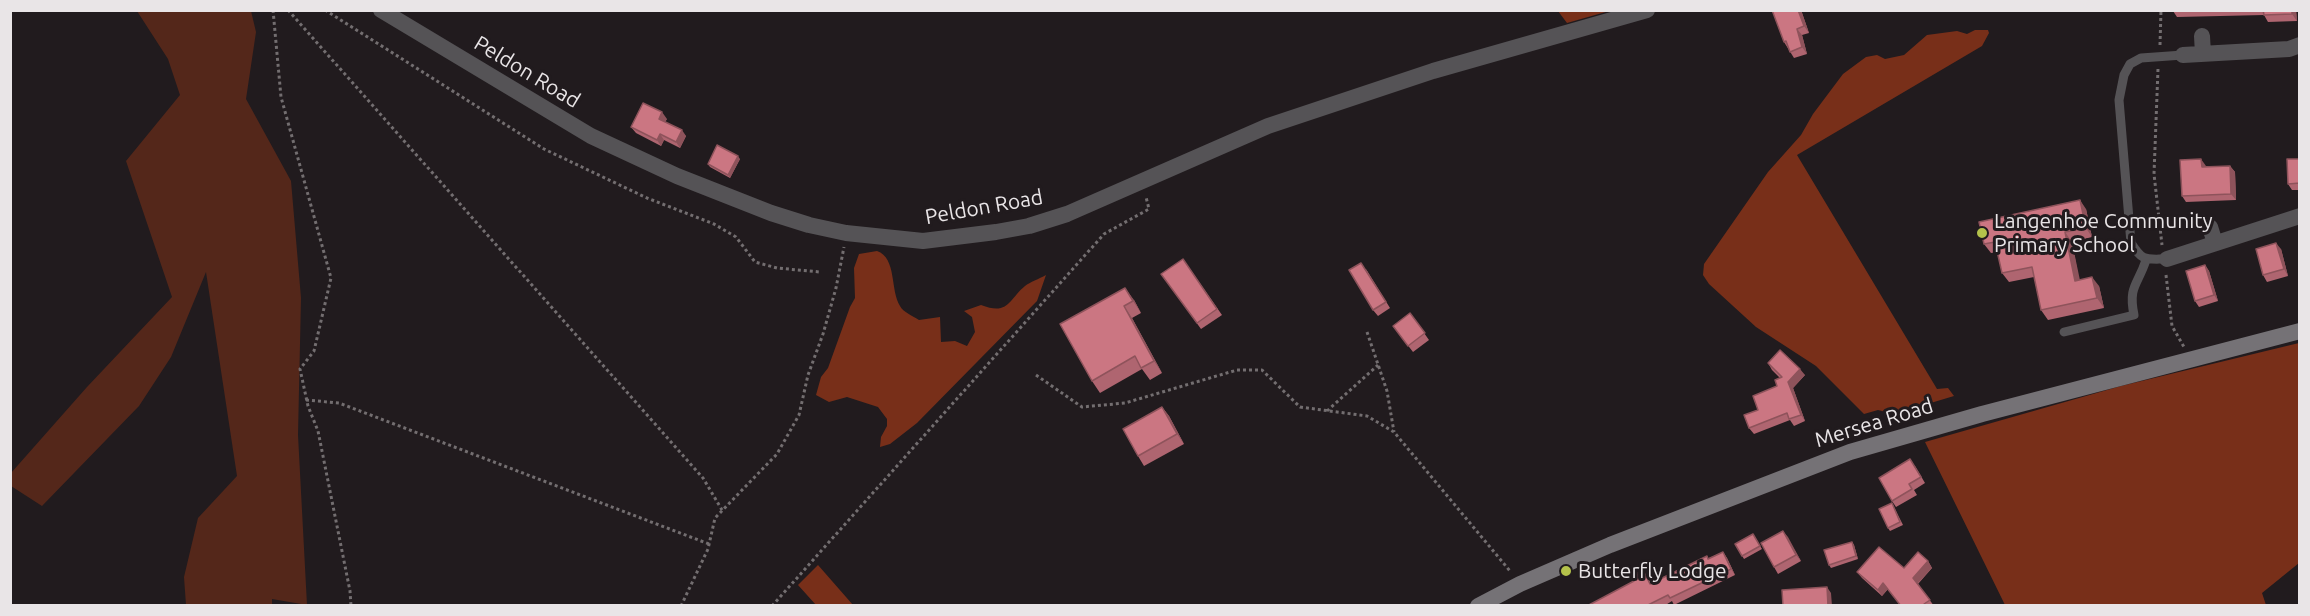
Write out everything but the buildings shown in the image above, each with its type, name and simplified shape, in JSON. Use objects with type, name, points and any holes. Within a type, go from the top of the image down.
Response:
[{"type":"main road","name":"Mersea Road","points":[[1478,606],[1520,584],[1610,545],[1850,452],[2190,358],[2300,331]]},
{"type":"street","name":"Peldon Road","points":[[381,10],[602,141],[676,176],[809,225],[846,233],[923,241],[1029,226],[1067,214],[1268,126],[1433,71],[1647,10]]},
{"type":"street","points":[[2202,36],[2203,54]]},
{"type":"street","points":[[2183,55],[2289,49],[2300,45]]},
{"type":"street","points":[[2165,259],[2213,235],[2300,216]]},
{"type":"lane","points":[[2165,259],[2146,260],[2139,256],[2131,243],[2119,100],[2124,75],[2130,64],[2141,58],[2183,55]]},
{"type":"lane","points":[[2064,332],[2134,315],[2131,300],[2133,285],[2143,270],[2146,260]]},
{"type":"path","points":[[273,10],[281,97],[331,278],[314,351],[300,369],[306,400],[318,431],[351,606]]},
{"type":"path","points":[[288,10],[704,478],[722,510]]},
{"type":"path","points":[[326,10],[544,149],[647,198],[714,224],[736,237],[755,262],[777,268],[820,272]]},
{"type":"path","points":[[2161,10],[2154,174],[2172,326],[2190,358]]},
{"type":"path","points":[[772,606],[1104,234],[1149,209],[1142,182]]},
{"type":"path","points":[[681,606],[709,544],[715,518],[777,454],[799,415],[808,375],[836,288],[846,233]]},
{"type":"path","points":[[1367,332],[1387,391],[1394,432]]},
{"type":"path","points":[[1327,411],[1378,365]]},
{"type":"path","points":[[1036,375],[1082,407],[1125,403],[1237,370],[1262,370],[1300,407],[1367,416],[1394,432],[1520,584]]},
{"type":"path","points":[[306,400],[339,403],[709,544]]},
{"type":"shaded area","points":[[137,11],[251,11],[256,32],[246,99],[291,181],[301,298],[298,435],[307,605],[272,599],[272,605],[186,605],[184,577],[198,518],[237,476],[206,272],[171,357],[139,406],[42,506],[11,486],[11,473],[87,387],[172,297],[126,161],[180,95],[168,59]]},
{"type":"shaded area","points":[[1558,11],[1609,11],[1567,23]]},
{"type":"shaded area","points":[[1975,30],[1988,30],[1989,33],[1982,46],[1797,155],[1937,389],[1948,388],[1954,396],[1894,414],[1878,410],[1864,414],[1816,366],[1756,327],[1709,284],[1703,275],[1704,264],[1768,172],[1801,135],[1813,114],[1843,74],[1866,57],[1877,55],[1885,59],[1904,55],[1927,35],[1957,31],[1967,34]]},
{"type":"shaded area","points":[[877,251],[888,260],[901,308],[919,320],[940,317],[941,342],[955,341],[967,346],[975,332],[972,317],[964,311],[981,305],[997,308],[1008,305],[1025,286],[1046,275],[1037,301],[917,423],[890,444],[880,447],[887,419],[878,407],[847,397],[829,402],[816,395],[821,377],[828,368],[855,298],[854,268],[859,254]]},
{"type":"shaded area","points":[[2299,343],[2299,563],[2262,593],[2266,605],[2005,605],[1925,442],[2121,386]]},
{"type":"shaded area","points":[[818,565],[853,605],[816,605],[798,585]]},
{"type":"place","name":"Langenhoe Community Primary School","points":[[1982,233]]},
{"type":"place","name":"Butterfly Lodge","points":[[1566,571]]}]
